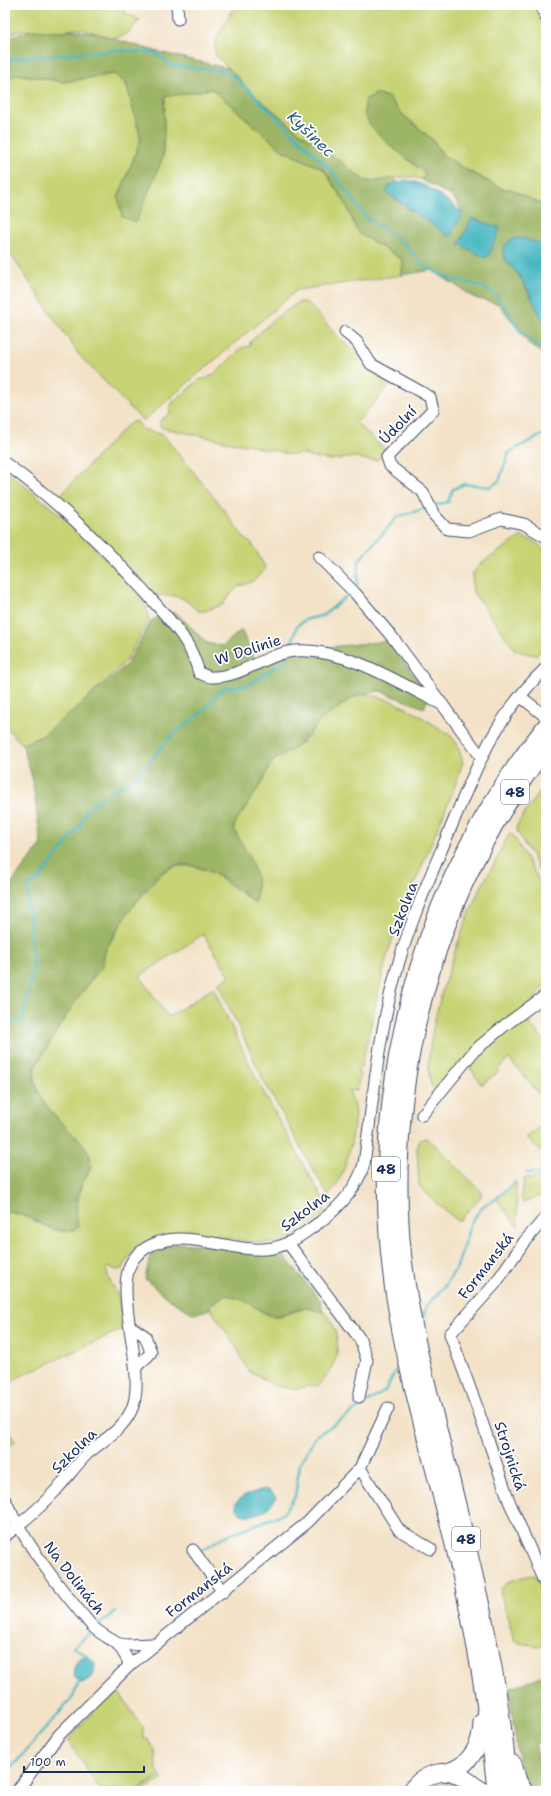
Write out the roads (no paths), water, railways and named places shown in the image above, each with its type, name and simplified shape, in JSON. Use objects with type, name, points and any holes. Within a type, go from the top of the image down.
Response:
[{"type":"highway","name":"48","points":[[509,1791],[500,1706],[476,1581],[410,1312],[400,1224],[399,1161],[402,1118],[411,1054],[420,1008],[432,966],[457,900],[475,861],[536,754],[546,726]]},
{"type":"highway","name":"48","points":[[496,1791],[481,1676],[462,1581],[409,1368],[397,1310],[386,1219],[387,1137],[390,1097],[401,1033],[415,978],[429,935],[445,894],[469,843],[536,754]]},
{"type":"highway","points":[[411,1791],[425,1778],[437,1773],[450,1771],[467,1760],[479,1743],[482,1729],[481,1676]]},
{"type":"highway","points":[[500,1706],[515,1775],[524,1791]]},
{"type":"highway","points":[[450,1771],[482,1791]]},
{"type":"street","points":[[177,5],[178,19]]},
{"type":"street","points":[[541,5],[546,17]]},
{"type":"street","name":"Údolní","points":[[345,332],[357,342],[371,364],[430,397],[433,410],[387,457],[390,466],[423,492],[434,515],[447,529],[469,531],[501,519],[524,524],[546,537]]},
{"type":"street","name":"W Dolinie","points":[[5,463],[32,483],[65,511],[114,557],[185,638],[195,658],[199,673],[211,678],[228,675],[282,653],[315,651],[334,654],[367,667],[443,705]]},
{"type":"street","points":[[319,557],[353,592],[397,644],[482,758]]},
{"type":"street","name":"Szkolna","points":[[5,1536],[56,1490],[87,1454],[120,1427],[131,1411],[136,1395],[136,1368],[125,1285],[126,1275],[133,1259],[149,1247],[170,1240],[180,1239],[263,1249],[288,1243],[326,1218],[353,1188],[361,1174],[377,1059],[395,975],[410,930],[433,871],[498,725],[520,696],[546,668]]},
{"type":"street","points":[[520,696],[546,718]]},
{"type":"street","points":[[422,1115],[474,1051],[504,1026],[546,995]]},
{"type":"street","name":"Formanská","points":[[450,1334],[495,1284],[524,1242],[546,1217]]},
{"type":"street","points":[[288,1243],[360,1339],[367,1360],[359,1397]]},
{"type":"street","points":[[130,1326],[145,1336],[151,1352],[149,1356],[140,1362],[136,1368]]},
{"type":"street","name":"Strojnická","points":[[450,1334],[509,1501],[546,1586]]},
{"type":"street","name":"Formanská","points":[[18,1791],[59,1735],[130,1665],[154,1644],[223,1592],[308,1522],[360,1468],[388,1408]]},
{"type":"street","points":[[360,1468],[399,1530],[431,1549]]},
{"type":"street","name":"Na Dolinách","points":[[5,1500],[17,1526],[35,1554],[94,1627],[116,1643],[124,1652],[130,1665]]},
{"type":"street","points":[[193,1550],[223,1592]]},
{"type":"street","points":[[116,1643],[126,1645],[154,1644]]},
{"type":"water","points":[[405,180],[422,184],[443,197],[463,213],[450,237],[386,192],[390,185]]},
{"type":"water","points":[[472,218],[500,228],[490,253],[486,258],[459,244]]},
{"type":"water","points":[[516,238],[546,244],[546,324],[524,283],[509,264],[503,253],[503,248],[510,240]]},
{"type":"water","points":[[264,1489],[271,1491],[276,1497],[271,1505],[262,1512],[256,1514],[241,1514],[236,1508],[236,1502],[245,1495]]},
{"type":"water","points":[[80,1657],[89,1657],[95,1664],[94,1673],[90,1680],[82,1683],[74,1678],[73,1675],[74,1667]]},
{"type":"waterway","name":"Kyšinec","points":[[5,62],[18,58],[122,50],[155,53],[171,65],[223,71],[235,77],[330,169],[365,216],[407,246],[424,266],[449,278],[483,287],[497,296],[521,332],[546,353]]},
{"type":"waterway","points":[[432,506],[448,502],[453,489],[464,484],[490,487],[499,481],[509,452],[546,433]]},
{"type":"waterway","points":[[355,589],[357,587],[359,560],[397,517],[427,508]]},
{"type":"waterway","points":[[290,649],[297,626],[305,620],[324,615],[351,592]]},
{"type":"waterway","points":[[5,1028],[10,1023],[23,1020],[33,967],[28,905],[28,885],[36,882],[63,848],[81,824],[87,808],[139,774],[170,737],[203,711],[223,688],[247,685],[288,659],[289,656]]},
{"type":"waterway","points":[[527,1173],[546,1174]]},
{"type":"waterway","points":[[422,1320],[427,1305],[444,1287],[457,1267],[471,1222],[483,1206],[496,1199],[515,1182]]},
{"type":"waterway","points":[[199,1552],[223,1537],[283,1514],[295,1496],[300,1463],[316,1436],[385,1391],[397,1368]]},
{"type":"waterway","points":[[98,1626],[115,1611]]},
{"type":"waterway","points":[[88,1659],[89,1657],[73,1647],[92,1631]]},
{"type":"waterway","points":[[5,1775],[73,1697],[80,1678]]}]
